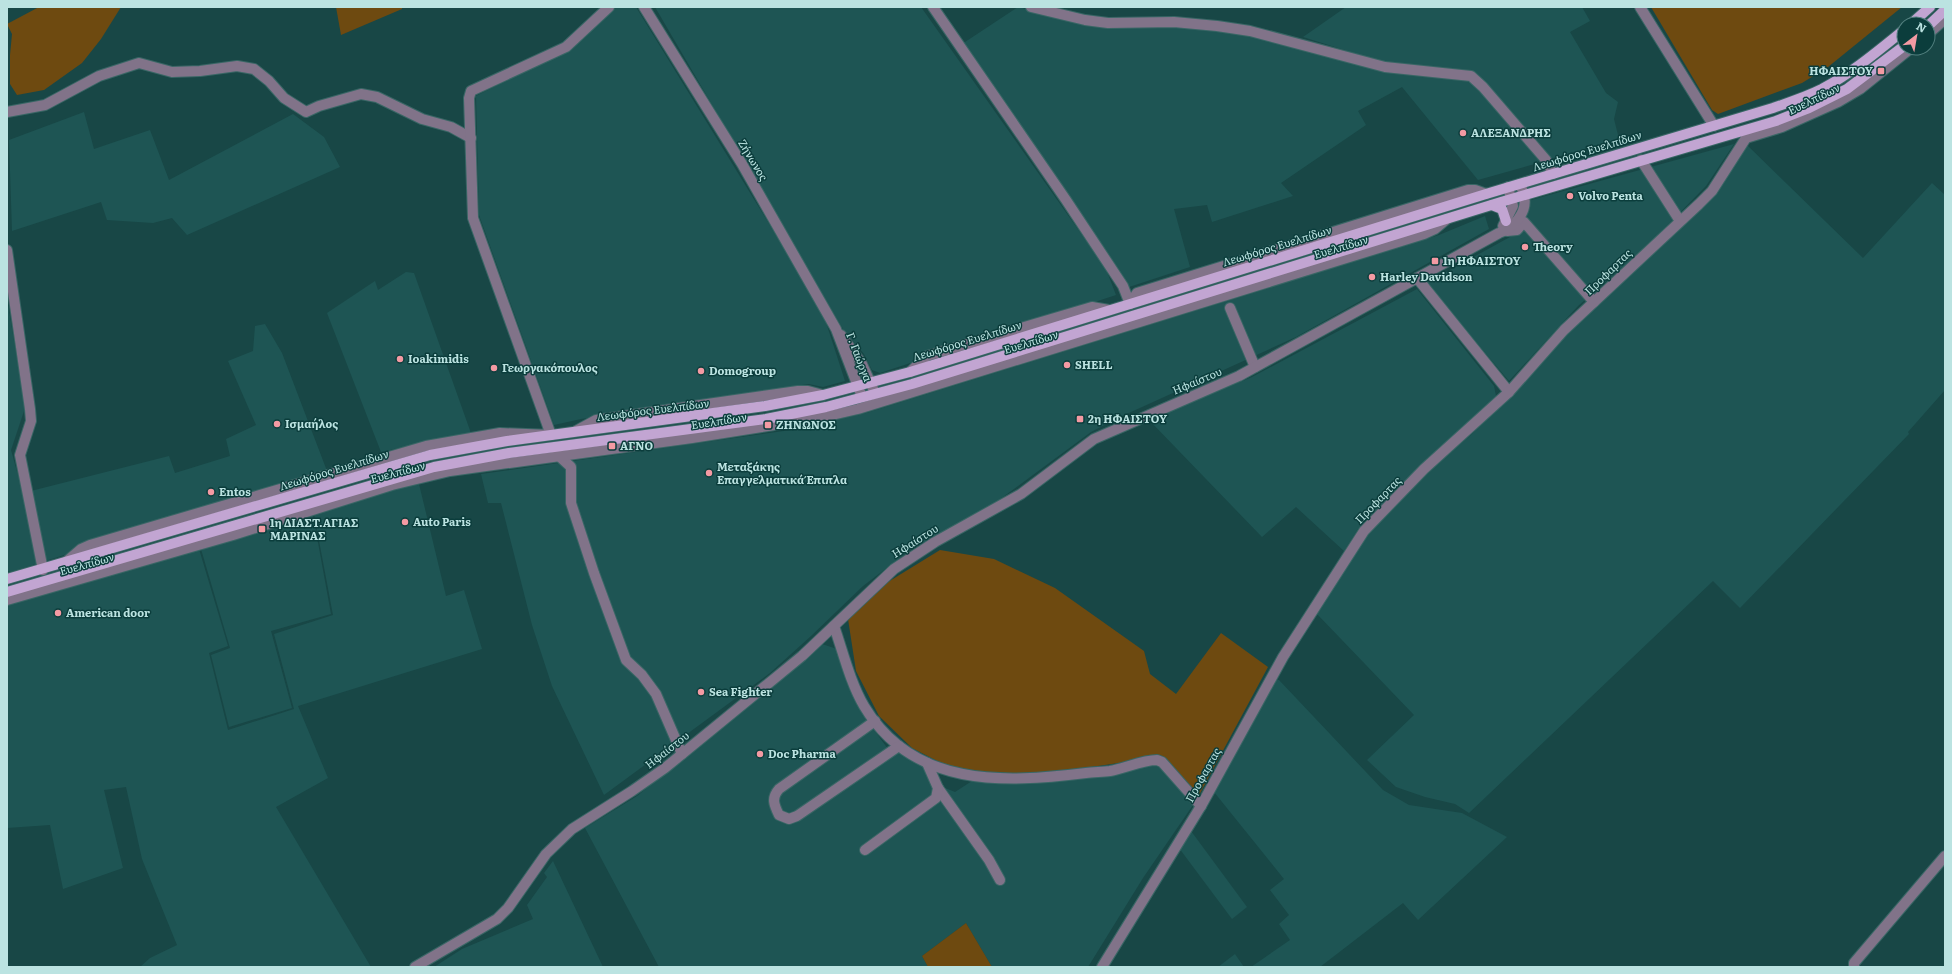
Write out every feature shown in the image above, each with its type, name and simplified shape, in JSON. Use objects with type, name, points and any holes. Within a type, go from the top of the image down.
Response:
[{"type":"main road","points":[[1920,16],[1930,7]]},
{"type":"main road","points":[[1936,21],[1945,10]]},
{"type":"main road","name":"Λεωφόρος Ευελπίδων","points":[[7,579],[43,570],[323,481],[430,455],[467,447],[726,412],[823,395],[871,381],[910,372],[1018,334],[1130,304],[1508,187],[1773,108],[1822,89],[1859,66],[1896,36]]},
{"type":"main road","points":[[7,592],[41,586],[353,494],[407,474],[470,459],[691,434],[799,413],[875,393],[954,375],[1260,280],[1492,205],[1641,160],[1760,130],[1811,111],[1847,89],[1896,52]]},
{"type":"main road","points":[[1492,205],[1502,209],[1504,228]]},
{"type":"street","points":[[551,435],[473,218],[470,91],[566,47],[609,7]]},
{"type":"street","name":"Ζήνωνος","points":[[644,7],[742,164],[836,329]]},
{"type":"street","points":[[933,7],[1066,200],[1123,286],[1130,304]]},
{"type":"street","points":[[1032,7],[1085,20],[1108,23],[1174,22],[1250,31],[1385,67],[1471,76],[1483,87],[1546,160],[1553,174]]},
{"type":"street","points":[[1640,7],[1714,126]]},
{"type":"street","points":[[1936,24],[1945,19]]},
{"type":"street","name":"Ευελπίδων","points":[[1811,111],[1860,89],[1901,56]]},
{"type":"street","points":[[7,112],[45,105],[99,76],[139,63],[172,72],[200,71],[237,66],[254,69],[269,81],[284,98],[306,112],[319,106],[361,94],[377,97],[422,119],[451,127],[472,138]]},
{"type":"street","name":"Προφαρτας","points":[[1102,967],[1200,806],[1283,657],[1364,531],[1424,469],[1509,392],[1564,330],[1712,191],[1746,138],[1760,130]]},
{"type":"street","points":[[1641,160],[1680,221]]},
{"type":"street","points":[[1520,184],[1524,196]]},
{"type":"street","points":[[1508,187],[1513,206],[1504,228],[1517,230],[1524,222],[1594,302]]},
{"type":"street","name":"Ηφαίστου","points":[[414,967],[497,919],[508,908],[546,854],[572,829],[640,786],[682,754],[802,656],[894,569],[935,542],[1021,494],[1094,439],[1256,367],[1504,228],[1517,220],[1522,211],[1524,196]]},
{"type":"street","points":[[7,250],[30,409],[30,420],[20,455],[43,570]]},
{"type":"street","points":[[1417,278],[1509,392]]},
{"type":"street","points":[[1230,308],[1256,367]]},
{"type":"street","name":"Γ. Γαώργα","points":[[836,329],[852,348],[871,381],[875,393]]},
{"type":"street","name":"Γ. Γαώργα","points":[[836,329],[862,397]]},
{"type":"street","name":"Ευελπίδων","points":[[353,494],[450,471],[691,434],[819,418],[858,408],[954,375]]},
{"type":"street","points":[[558,455],[571,467],[571,503],[594,574],[626,660],[642,675],[656,694],[682,754]]},
{"type":"street","points":[[7,600],[41,586]]},
{"type":"street","points":[[834,626],[858,694],[875,721],[899,746],[926,763],[952,771],[988,779],[1025,779],[1111,771],[1158,760],[1162,762],[1200,806]]},
{"type":"street","points":[[875,721],[779,789],[774,794],[773,804],[779,815],[789,819],[797,816],[899,746]]},
{"type":"street","points":[[926,763],[938,788],[989,860],[1000,880]]},
{"type":"street","points":[[865,850],[928,806],[936,798],[938,788]]},
{"type":"street","points":[[1854,967],[1854,963],[1883,927],[1945,856]]},
{"type":"shaded area","points":[[39,7],[121,7],[101,39],[82,63],[44,90],[17,95],[10,84],[12,34],[7,24]]},
{"type":"shaded area","points":[[336,7],[402,7],[402,9],[341,35]]},
{"type":"shaded area","points":[[613,7],[636,7],[822,310],[845,381],[823,387],[809,384],[581,419],[554,425],[479,215],[476,96],[567,49]]},
{"type":"shaded area","points":[[655,7],[921,7],[1106,269],[1116,295],[880,373],[872,370],[864,354],[843,329]]},
{"type":"shaded area","points":[[1018,7],[1067,19],[1225,30],[1280,43],[1469,79],[1539,156],[1538,163],[1478,180],[1402,87],[1358,111],[1366,125],[1281,183],[1293,196],[1212,222],[1207,205],[1174,209],[1190,267],[1126,288],[962,44]]},
{"type":"shaded area","points":[[1346,7],[1582,7],[1590,21],[1570,32],[1606,93],[1618,102],[1614,119],[1619,139],[1550,159],[1480,82],[1379,61],[1303,37]]},
{"type":"shaded area","points":[[1651,7],[1902,7],[1828,67],[1802,83],[1718,114],[1712,110]]},
{"type":"shaded area","points":[[84,112],[94,149],[150,130],[169,180],[293,114],[324,137],[340,167],[187,235],[172,218],[153,223],[107,220],[101,202],[12,231],[9,140]]},
{"type":"shaded area","points":[[1734,144],[1706,186],[1652,241],[1578,306],[1509,381],[1426,283],[1510,237],[1523,222],[1531,200]]},
{"type":"shaded area","points":[[1746,144],[1863,258],[1932,183],[1945,195],[1945,390],[1908,432],[1909,434],[1740,608],[1713,581],[1469,813],[1455,804],[1425,797],[1396,787],[1367,760],[1414,715],[1317,614],[1366,532],[1429,470],[1471,435],[1512,394],[1565,333],[1703,207]]},
{"type":"shaded area","points":[[1485,216],[1489,229],[1296,337],[1120,417],[1091,432],[999,500],[909,551],[863,586],[770,673],[604,795],[552,686],[532,625],[501,503],[488,503],[481,474],[791,430],[866,413],[1439,235]]},
{"type":"shaded area","points":[[406,272],[414,273],[472,436],[430,441],[381,452],[327,313],[375,281],[378,290]]},
{"type":"shaded area","points":[[1417,289],[1494,386],[1496,396],[1488,409],[1393,492],[1358,529],[1344,551],[1296,507],[1262,537],[1149,420],[1252,377]]},
{"type":"shaded area","points":[[7,298],[25,408],[11,450],[23,493],[169,456],[175,473],[230,456],[226,439],[256,425],[228,361],[253,351],[255,326],[265,324],[282,353],[327,471],[11,572],[7,571]]},
{"type":"shaded area","points":[[419,484],[446,596],[464,590],[482,649],[298,706],[328,778],[276,807],[371,967],[140,967],[150,958],[177,945],[142,859],[126,787],[104,790],[123,868],[63,889],[50,825],[7,828],[7,597],[199,549],[228,646],[209,653],[228,730],[294,709],[274,634],[333,615],[314,514],[391,489]]},
{"type":"shaded area","points":[[313,515],[331,614],[271,631],[292,708],[229,727],[211,655],[230,648],[201,549]]},
{"type":"shaded area","points":[[940,550],[994,559],[1055,588],[1144,651],[1150,674],[1176,694],[1221,633],[1268,667],[1198,797],[1160,757],[1029,776],[975,771],[943,764],[912,748],[879,716],[856,671],[848,619],[888,582]]},
{"type":"shaded area","points":[[822,644],[837,649],[847,683],[866,719],[888,749],[899,751],[923,767],[930,782],[955,792],[972,781],[1016,784],[1114,773],[1159,763],[1193,805],[1143,878],[1088,967],[992,967],[966,923],[922,956],[928,967],[659,967],[585,828],[637,796]]},
{"type":"shaded area","points":[[1274,680],[1279,680],[1383,790],[1409,805],[1462,813],[1507,837],[1418,920],[1403,903],[1320,967],[1251,967],[1290,940],[1279,924],[1289,915],[1270,890],[1284,879],[1214,792]]},
{"type":"shaded area","points":[[1191,831],[1247,907],[1232,919],[1179,848]]},
{"type":"shaded area","points":[[553,861],[603,967],[434,967],[462,949],[533,919],[527,905],[547,877],[544,873]]},
{"type":"shaded area","points":[[966,923],[992,967],[928,967],[922,956]]},
{"type":"shaded area","points":[[1235,954],[1244,967],[1218,967]]},
{"type":"place","name":"ΗΦΑΙΣΤΟΥ","points":[[1881,71]]},
{"type":"place","name":"ΑΛΕΞΑΝΔΡΗΣ","points":[[1463,133]]},
{"type":"place","name":"Volvo Penta","points":[[1570,196]]},
{"type":"place","name":"Theory","points":[[1525,247]]},
{"type":"place","name":"1η ΗΦΑΙΣΤΟΥ","points":[[1435,261]]},
{"type":"place","name":"Harley Davidson","points":[[1372,277]]},
{"type":"place","name":"Ioakimidis","points":[[400,359]]},
{"type":"place","name":"SHELL","points":[[1067,365]]},
{"type":"place","name":"Γεωργακόπουλος","points":[[494,368]]},
{"type":"place","name":"Domogroup","points":[[701,371]]},
{"type":"place","name":"2η ΗΦΑΙΣΤΟΥ","points":[[1080,419]]},
{"type":"place","name":"Ισμαήλος","points":[[277,424]]},
{"type":"place","name":"ΖΗΝΩΝΟΣ","points":[[768,425]]},
{"type":"place","name":"ΑΓΝΟ","points":[[612,446]]},
{"type":"place","name":"Μεταξάκης Επαγγελματικά Έπιπλα","points":[[709,473]]},
{"type":"place","name":"Entos","points":[[211,492]]},
{"type":"place","name":"Auto Paris","points":[[405,522]]},
{"type":"place","name":"1η ΔΙΑΣΤ.ΑΓΙΑΣ ΜΑΡΙΝΑΣ","points":[[262,529]]},
{"type":"place","name":"American door","points":[[58,613]]},
{"type":"place","name":"Sea Fighter","points":[[701,692]]},
{"type":"place","name":"Doc Pharma","points":[[760,754]]}]
